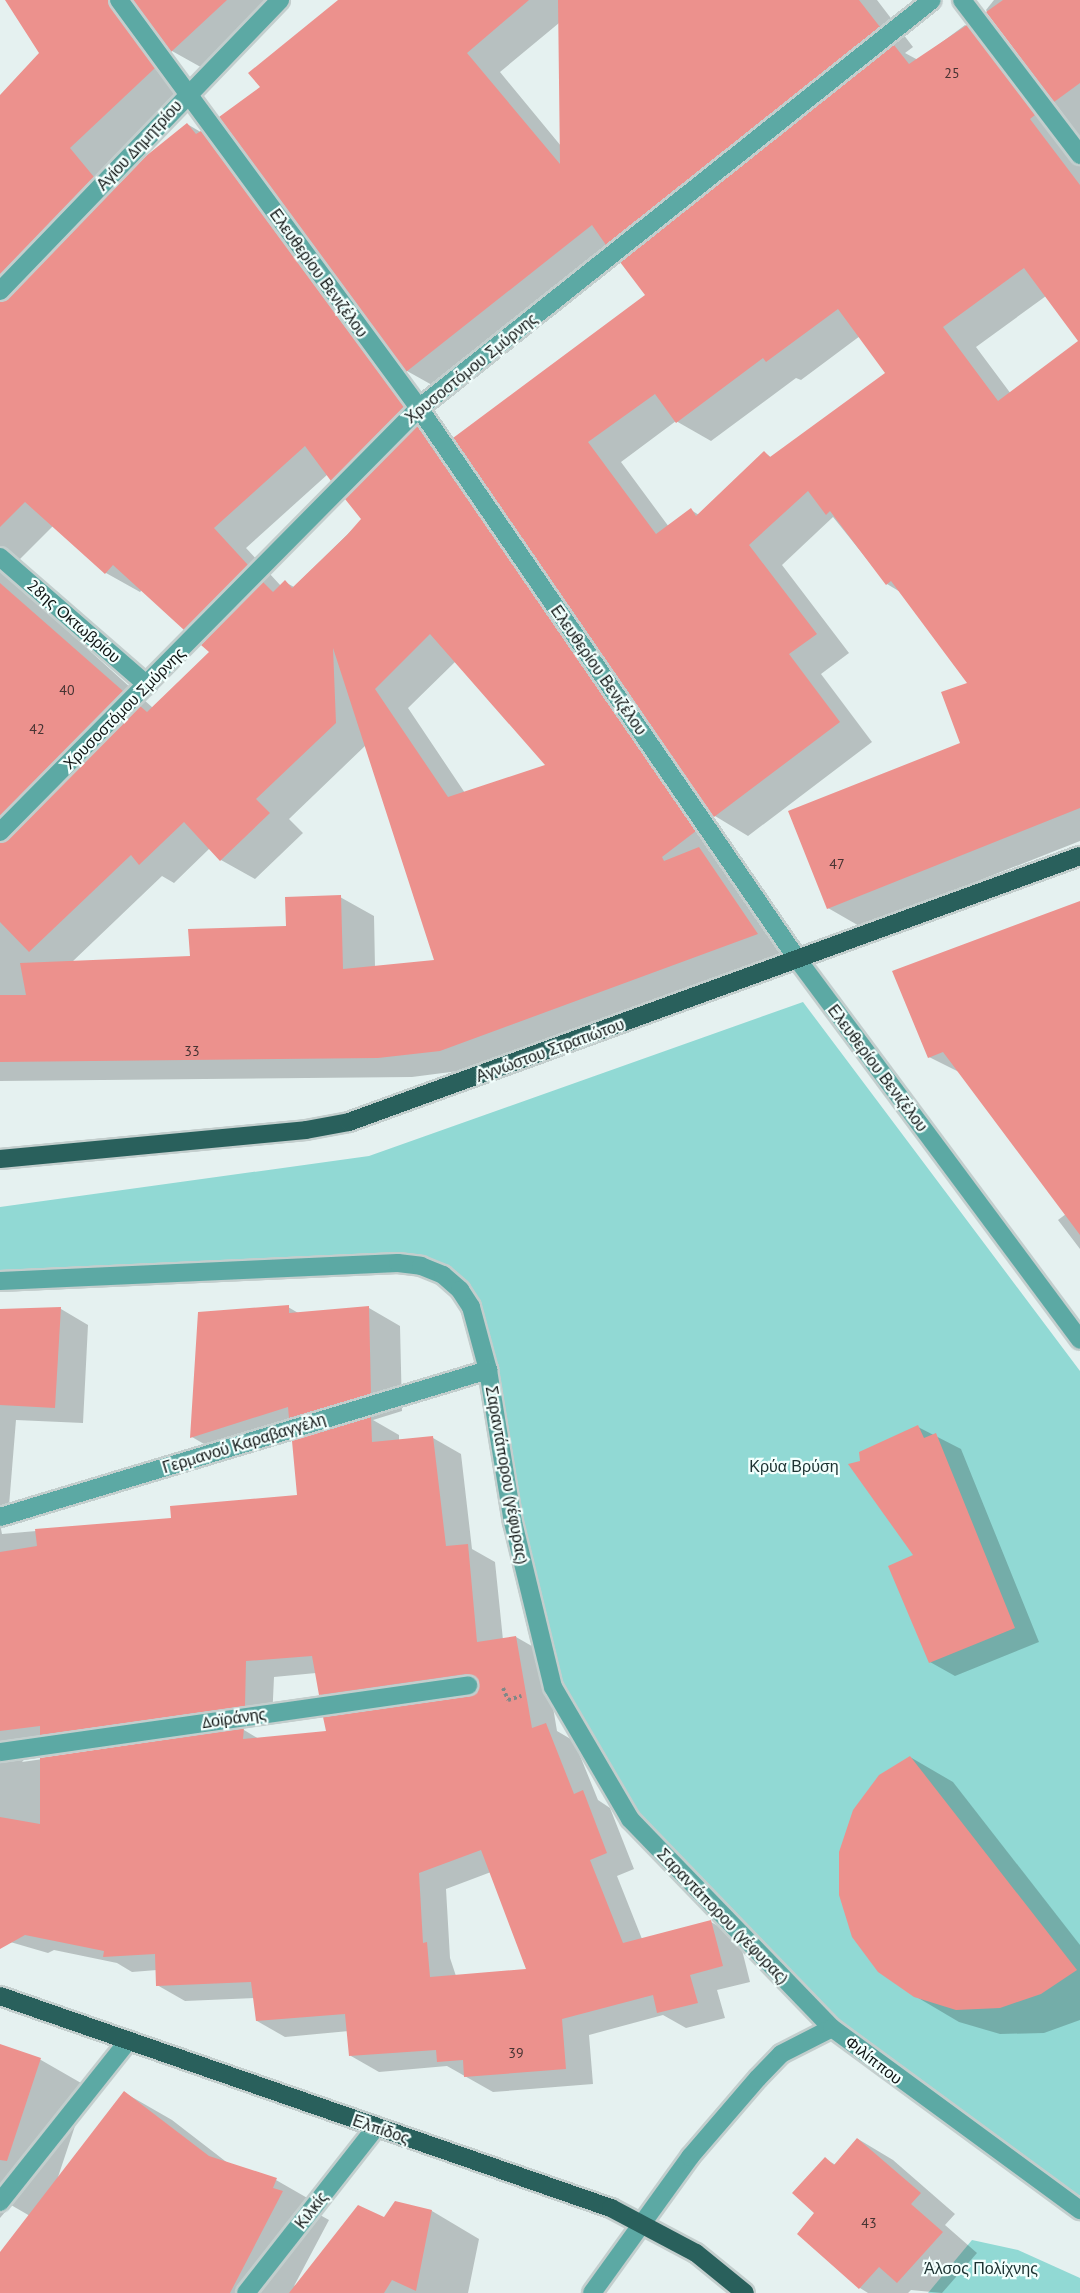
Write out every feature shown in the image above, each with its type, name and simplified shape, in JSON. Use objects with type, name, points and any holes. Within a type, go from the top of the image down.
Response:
[{"type":"main road","name":"Αγνώστου Στρατιώτου","points":[[0,1159],[337,1125],[1080,856]]},
{"type":"main road","name":"Ελπίδος","points":[[0,1996],[568,2192],[644,2223],[696,2253],[745,2293]]},
{"type":"street","name":"Ελευθερίου Βενιζέλου","points":[[118,0],[418,408],[798,960],[1080,1340]]},
{"type":"street","name":"Αγίου Δημητρίου","points":[[0,291],[187,94],[280,0]]},
{"type":"street","name":"Χρυσοστόμου Σμύρνης","points":[[0,832],[418,408],[932,0]]},
{"type":"street","points":[[962,0],[1080,155]]},
{"type":"street","name":"28ης Οκτωβρίου","points":[[0,557],[147,685]]},
{"type":"street","name":"Σαραντάπορου (γέφυρας)","points":[[0,1281],[398,1263],[421,1266],[443,1275],[460,1290],[471,1307],[488,1370],[513,1522],[553,1687],[630,1819],[832,2028]]},
{"type":"street","name":"Γερμανού Καραβαγγέλη","points":[[0,1516],[488,1370]]},
{"type":"street","name":"Δοϊράνης","points":[[0,1752],[468,1685]]},
{"type":"street","name":"Φιλίππου","points":[[592,2293],[690,2157],[758,2078],[781,2054],[832,2028],[1072,2198],[1080,2210]]},
{"type":"street","points":[[0,2202],[128,2041]]},
{"type":"street","name":"Κιλκίς","points":[[246,2293],[376,2127]]},
{"type":"path","points":[[468,1685],[499,1678],[508,1700],[553,1687]]},
{"type":"green space","name":"Κρύα Βρύση","points":[[803,1002],[1080,1371],[1080,2195],[1064,2200],[832,2028],[630,1819],[553,1687],[488,1370],[460,1290],[398,1263],[0,1285],[0,1207],[369,1156]]},
{"type":"green space","name":"Άλσος Πολίχνης","points":[[972,2240],[1018,2250],[1080,2278],[1080,2293],[928,2293]]},
{"type":"building","points":[[5,0],[108,0],[155,68],[70,148],[94,177],[0,275],[0,95],[39,53]]},
{"type":"building","points":[[133,0],[227,0],[171,52]]},
{"type":"building","points":[[338,0],[529,0],[467,53],[560,164],[558,0],[859,0],[880,27],[606,245],[592,225],[406,372],[219,117],[260,87],[248,73]]},
{"type":"building","points":[[1003,0],[1080,0],[1080,83],[1054,102],[986,12]]},
{"type":"building","points":[[967,25],[1035,115],[1030,119],[1080,185],[1080,808],[827,909],[788,811],[960,743],[941,692],[967,683],[891,581],[886,585],[830,511],[826,515],[808,491],[749,545],[817,634],[789,654],[840,722],[714,817],[453,438],[645,295],[620,262],[894,45],[909,64]],"holes":[[[1024,268],[1078,341],[998,401],[943,327]],[[838,309],[885,373],[770,457],[764,451],[696,516],[691,508],[656,534],[588,442],[655,394],[676,423],[763,358],[766,362]]]},
{"type":"building","points":[[187,123],[196,134],[201,131],[404,407],[331,481],[305,446],[214,528],[248,565],[184,630],[113,565],[105,574],[25,502],[0,527],[0,302],[8,299],[146,156]]},
{"type":"building","points":[[417,426],[696,831],[662,857],[664,861],[699,847],[758,934],[440,1051],[378,1058],[0,1062],[0,995],[26,995],[20,963],[190,956],[188,929],[286,926],[285,897],[341,895],[343,969],[434,960],[333,648],[336,723],[256,799],[270,813],[220,861],[184,822],[139,865],[131,855],[29,952],[0,922],[0,843],[8,840],[140,706],[147,712],[209,652],[201,645],[263,582],[273,592],[285,580],[292,588],[347,535],[361,519],[345,499]],"holes":[[[430,634],[545,765],[448,797],[375,689]]]},
{"type":"building","points":[[0,583],[123,691],[0,816]]},
{"type":"building","points":[[1080,901],[1080,1235],[943,1052],[928,1058],[892,971]]},
{"type":"building","points":[[289,1305],[289,1313],[369,1306],[371,1394],[289,1418],[288,1407],[190,1438],[198,1312]]},
{"type":"building","points":[[61,1307],[55,1408],[0,1405],[0,1309]]},
{"type":"building","points":[[371,1417],[372,1442],[433,1436],[446,1546],[468,1544],[477,1642],[516,1636],[532,1728],[546,1723],[574,1794],[583,1790],[607,1853],[590,1860],[623,1943],[711,1920],[723,1966],[690,1975],[698,2003],[657,2013],[653,1995],[562,2019],[566,2069],[464,2077],[463,2060],[437,2062],[436,2050],[349,2056],[345,2014],[256,2021],[251,1982],[156,1986],[155,1954],[103,1957],[104,1951],[25,1935],[0,1949],[0,1817],[40,1824],[40,1758],[244,1728],[243,1739],[326,1731],[323,1717],[470,1696],[478,1690],[477,1679],[466,1674],[319,1695],[312,1656],[246,1661],[245,1706],[40,1735],[40,1726],[0,1731],[0,1552],[37,1546],[35,1529],[171,1518],[170,1506],[297,1495],[292,1441]],"holes":[[[481,1850],[526,1969],[430,1977],[427,1942],[423,1943],[419,1873]]]},
{"type":"building","points":[[918,1425],[924,1438],[936,1433],[1015,1628],[929,1663],[888,1566],[913,1555],[848,1464],[860,1461],[859,1452]]},
{"type":"building","points":[[910,1756],[1077,1970],[1041,1994],[1000,2008],[956,2010],[914,1997],[878,1972],[852,1937],[839,1895],[839,1852],[853,1810],[879,1775]]},
{"type":"building","points":[[0,2044],[41,2058],[7,2161],[0,2160]]},
{"type":"building","points":[[124,2091],[209,2156],[277,2178],[273,2188],[283,2191],[230,2293],[0,2293],[0,2252]]},
{"type":"building","points":[[857,2138],[921,2193],[911,2204],[943,2232],[897,2283],[879,2267],[859,2289],[797,2234],[814,2213],[792,2193],[825,2157],[834,2165]]},
{"type":"building","points":[[395,2201],[432,2210],[416,2291],[392,2280],[384,2293],[289,2293],[358,2205],[384,2217]]}]
